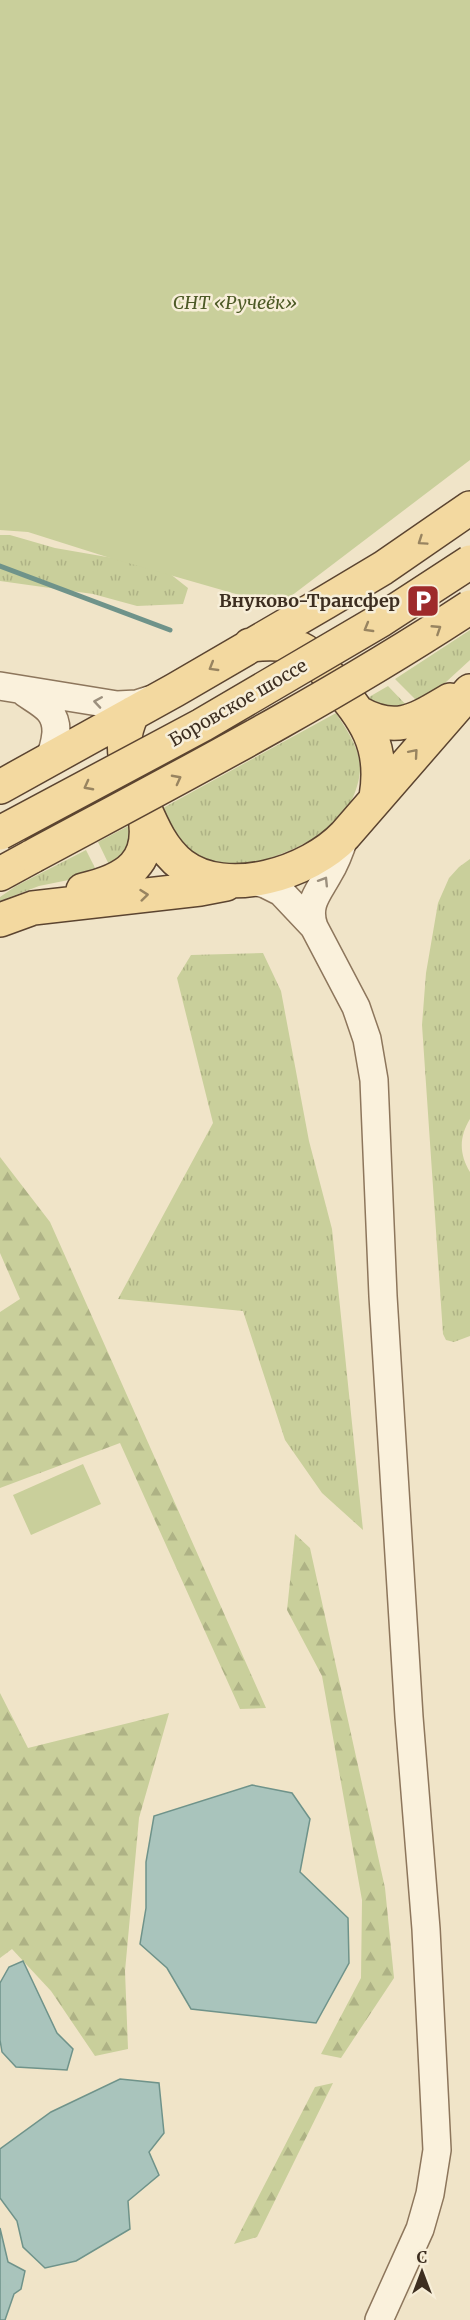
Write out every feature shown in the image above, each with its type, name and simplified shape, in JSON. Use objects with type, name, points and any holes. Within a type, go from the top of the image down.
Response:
[{"type":"main road","points":[[0,787],[175,690],[383,568],[470,508]]},
{"type":"main road","name":"Боровское шоссе","points":[[0,833],[212,719],[399,609],[470,562]]},
{"type":"main road","name":"Боровское шоссе","points":[[0,874],[208,762],[382,663],[470,607]]},
{"type":"main road","points":[[250,645],[292,646],[307,652],[320,665],[359,713],[373,738],[378,758],[376,797]]},
{"type":"main road","points":[[359,713],[383,723],[408,722],[470,690]]},
{"type":"main road","points":[[12,915],[33,908],[200,889],[299,867],[321,856],[345,835],[470,690]]},
{"type":"main road","points":[[119,721],[125,732],[127,771],[168,851],[184,866],[213,879],[245,880]]},
{"type":"main road","points":[[12,915],[50,897],[112,882],[135,867],[146,845],[147,828],[142,804]]},
{"type":"street","points":[[11,688],[127,705],[175,690]]},
{"type":"street","points":[[11,688],[119,721]]},
{"type":"street","points":[[11,688],[46,706],[55,719],[55,745],[48,761]]},
{"type":"street","points":[[345,835],[331,869],[312,900],[310,912],[314,927],[357,1007],[367,1039],[374,1080],[383,1296],[409,1717],[426,1929],[437,2136],[436,2165],[426,2211],[379,2320]]},
{"type":"street","points":[[245,880],[265,884],[281,892],[314,927]]},
{"type":"green space","name":"СНТ «Ручеёк»","points":[[0,0],[470,0],[470,460],[278,606],[28,532],[0,530]]},
{"type":"green space","points":[[0,535],[10,535],[55,548],[155,562],[188,588],[183,604],[137,606],[93,594],[0,581]]},
{"type":"green space","points":[[470,630],[470,660],[421,705],[395,679]]},
{"type":"green space","points":[[388,686],[413,712],[372,703],[369,697]]},
{"type":"green space","points":[[336,713],[355,746],[360,768],[357,788],[340,819],[303,844],[255,863],[222,865],[211,862],[181,845],[163,808]]},
{"type":"green space","points":[[134,823],[137,832],[113,873],[98,842]]},
{"type":"green space","points":[[86,850],[98,874],[39,886],[0,901],[0,897],[16,886]]},
{"type":"green space","points":[[470,859],[470,1119],[462,1139],[462,1152],[470,1172],[470,1336],[454,1342],[446,1340],[443,1334],[422,1025],[426,973],[438,903],[449,878]]},
{"type":"green space","points":[[263,953],[281,991],[309,1141],[332,1229],[363,1530],[322,1493],[285,1440],[243,1311],[118,1299],[213,1123],[177,978],[191,955]]},
{"type":"green space","points":[[0,1157],[50,1222],[266,1708],[240,1709],[120,1443],[0,1488],[0,1312],[20,1299],[0,1253]]},
{"type":"green space","points":[[83,1464],[101,1504],[31,1535],[13,1495]]},
{"type":"green space","points":[[295,1534],[310,1548],[385,1888],[394,1978],[341,2058],[321,2054],[361,1978],[362,1900],[322,1676],[287,1610]]},
{"type":"green space","points":[[0,1693],[28,1748],[169,1713],[139,1818],[125,1971],[128,2049],[95,2056],[51,1991],[12,1949],[0,1958]]},
{"type":"green space","points":[[333,2083],[257,2237],[234,2244],[315,2087]]},
{"type":"water","points":[[252,1785],[292,1793],[310,1819],[300,1872],[348,1918],[349,1963],[316,2023],[191,2009],[167,1968],[140,1944],[146,1908],[146,1862],[154,1816]]},
{"type":"water","points":[[23,1961],[57,2033],[73,2049],[67,2070],[16,2067],[2,2052],[0,1983],[9,1967]]},
{"type":"water","points":[[120,2079],[159,2083],[164,2133],[149,2152],[159,2175],[128,2201],[130,2229],[76,2261],[45,2268],[23,2247],[17,2221],[0,2198],[0,2149],[51,2112]]},
{"type":"water","points":[[0,2228],[8,2262],[25,2271],[21,2289],[14,2294],[5,2320],[0,2320]]},
{"type":"waterway","points":[[0,566],[170,630]]},
{"type":"place","name":"Внуково-Трансфер","points":[[423,601]]}]
